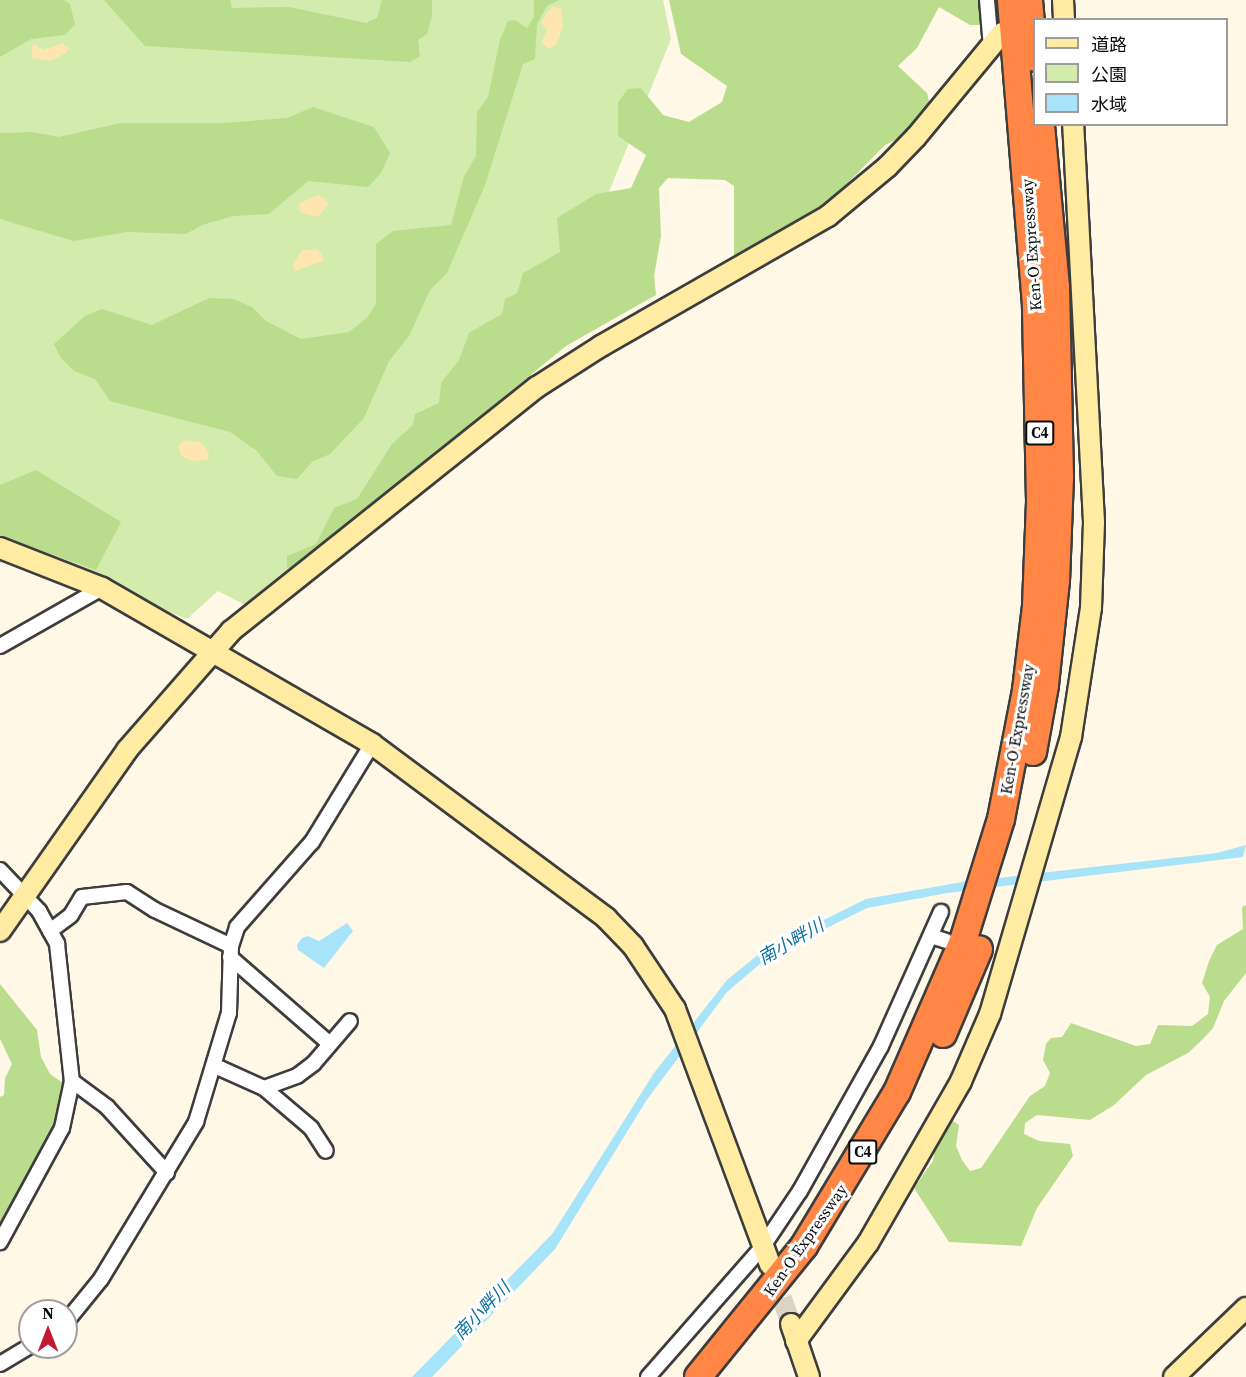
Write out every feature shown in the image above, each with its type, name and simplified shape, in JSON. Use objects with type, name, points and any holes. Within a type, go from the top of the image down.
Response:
[{"type":"highway","name":"Ken-O Expressway","points":[[999,861],[1026,690],[1036,606],[1040,501],[1036,305],[1011,0]]},
{"type":"highway","points":[[1029,0],[1033,39]]},
{"type":"highway","name":"Ken-O Expressway","points":[[722,1377],[818,1256],[869,1176],[916,1092],[959,1000],[999,861],[1045,685],[1056,581],[1060,393],[1056,287],[1041,126]]},
{"type":"highway","name":"Ken-O Expressway","points":[[698,1377],[804,1246],[854,1168],[897,1092],[988,897]]},
{"type":"street","points":[[0,931],[127,750],[214,650],[240,624],[537,387],[600,346],[835,210],[916,137],[996,41],[987,0]]},
{"type":"street","points":[[1063,0],[1064,18]]},
{"type":"street","points":[[809,1377],[794,1333],[868,1243],[926,1147],[990,1014],[1000,958],[1027,894],[1071,737],[1094,562],[1093,463],[1073,126]]},
{"type":"street","points":[[0,548],[102,588],[214,650],[372,744],[606,918],[639,953],[676,1010],[767,1255]]},
{"type":"street","points":[[0,646],[65,612],[102,588]]},
{"type":"street","points":[[78,1307],[101,1279],[196,1122],[215,1066],[232,997],[230,951],[247,912],[312,842],[372,744]]},
{"type":"street","points":[[0,870],[26,897],[57,944],[72,1081],[62,1128],[0,1242]]},
{"type":"street","points":[[50,931],[71,915],[82,897],[127,892],[230,951],[329,1043]]},
{"type":"street","points":[[648,1377],[767,1255],[881,1046],[941,912]]},
{"type":"street","points":[[931,936],[946,941]]},
{"type":"street","points":[[264,1088],[297,1076],[350,1021]]},
{"type":"street","points":[[215,1066],[264,1088],[311,1128],[326,1151]]},
{"type":"street","points":[[72,1081],[107,1107],[167,1173]]},
{"type":"street","points":[[1176,1376],[1246,1308]]},
{"type":"street","points":[[0,1365],[18,1354]]},
{"type":"green space","points":[[0,0],[663,0],[671,39],[549,340],[247,606],[218,591],[187,619],[0,545]]},
{"type":"green space","points":[[0,0],[64,0],[70,4],[75,24],[65,35],[31,39],[0,57]]},
{"type":"green space","points":[[104,0],[230,0],[232,8],[289,7],[366,23],[377,18],[382,0],[432,0],[432,16],[427,34],[418,40],[420,56],[410,62],[145,46]]},
{"type":"green space","points":[[534,0],[559,0],[547,6],[537,24],[535,59],[523,64],[485,185],[447,273],[430,290],[409,336],[389,361],[364,418],[330,454],[312,462],[297,479],[277,476],[257,451],[230,432],[110,401],[95,379],[74,371],[61,358],[54,344],[85,316],[102,309],[152,325],[209,298],[233,299],[252,307],[266,321],[301,339],[349,332],[367,318],[376,304],[376,244],[393,231],[451,225],[464,176],[476,156],[477,112],[488,97],[500,40],[508,21],[515,20],[527,28],[534,17]]},
{"type":"green space","points":[[669,0],[1000,0],[1000,17],[981,25],[970,25],[939,7],[917,48],[898,66],[927,93],[930,105],[901,137],[885,145],[834,197],[778,236],[734,256],[734,186],[725,180],[668,178],[659,188],[661,236],[654,276],[656,295],[566,346],[293,570],[287,567],[287,556],[316,544],[334,508],[357,499],[392,444],[413,425],[415,414],[439,403],[441,383],[459,360],[469,333],[502,314],[505,299],[517,293],[523,273],[560,252],[557,218],[596,194],[631,188],[646,155],[618,136],[618,102],[628,89],[641,88],[663,115],[689,122],[722,102],[727,86],[681,54]]},
{"type":"green space","points":[[313,107],[374,127],[390,153],[381,173],[368,187],[308,181],[269,214],[233,216],[202,225],[186,234],[127,232],[74,241],[0,219],[0,133],[32,132],[59,137],[120,123],[224,123],[287,118]]},
{"type":"green space","points":[[36,470],[121,522],[96,570],[0,536],[0,485]]},
{"type":"green space","points":[[1246,905],[1246,973],[1224,1001],[1213,1028],[1203,1039],[1188,1053],[1146,1075],[1114,1105],[1090,1120],[1037,1115],[1025,1123],[1024,1134],[1039,1141],[1070,1144],[1073,1156],[1037,1208],[1021,1246],[949,1242],[914,1188],[933,1161],[935,1146],[944,1131],[953,1121],[959,1125],[956,1146],[962,1160],[970,1171],[981,1168],[1030,1096],[1045,1086],[1050,1073],[1043,1060],[1046,1044],[1051,1038],[1062,1037],[1071,1023],[1136,1046],[1150,1044],[1158,1025],[1192,1026],[1208,1014],[1210,997],[1202,983],[1209,961],[1217,945],[1243,929],[1242,907]]},
{"type":"green space","points":[[0,984],[37,1030],[41,1057],[50,1074],[63,1083],[63,1102],[54,1127],[8,1221],[0,1224],[0,1097],[4,1095],[5,1078],[12,1064],[0,1039]]},
{"type":"sand","points":[[552,6],[561,9],[563,26],[556,45],[549,49],[541,43],[547,31],[541,22]]},
{"type":"sand","points":[[62,43],[69,48],[66,53],[51,61],[31,58],[33,44],[44,50]]},
{"type":"sand","points":[[319,195],[329,203],[318,217],[299,212],[300,203]]},
{"type":"sand","points":[[302,250],[318,250],[325,260],[295,271],[293,264]]},
{"type":"sand","points":[[185,440],[202,443],[209,454],[208,460],[192,461],[181,456],[178,446]]},
{"type":"water","name":"南小畔川","points":[[1246,845],[1243,857],[947,893],[867,908],[768,957],[727,992],[646,1101],[555,1249],[432,1377],[412,1377],[553,1233],[654,1073],[727,980],[765,949],[866,899],[962,882],[1217,853]]},
{"type":"water","points":[[347,923],[353,931],[324,968],[298,950],[297,945],[302,938],[308,936],[319,941]]},
{"type":"tunnel","points":[[772,1270],[791,1324]]}]
